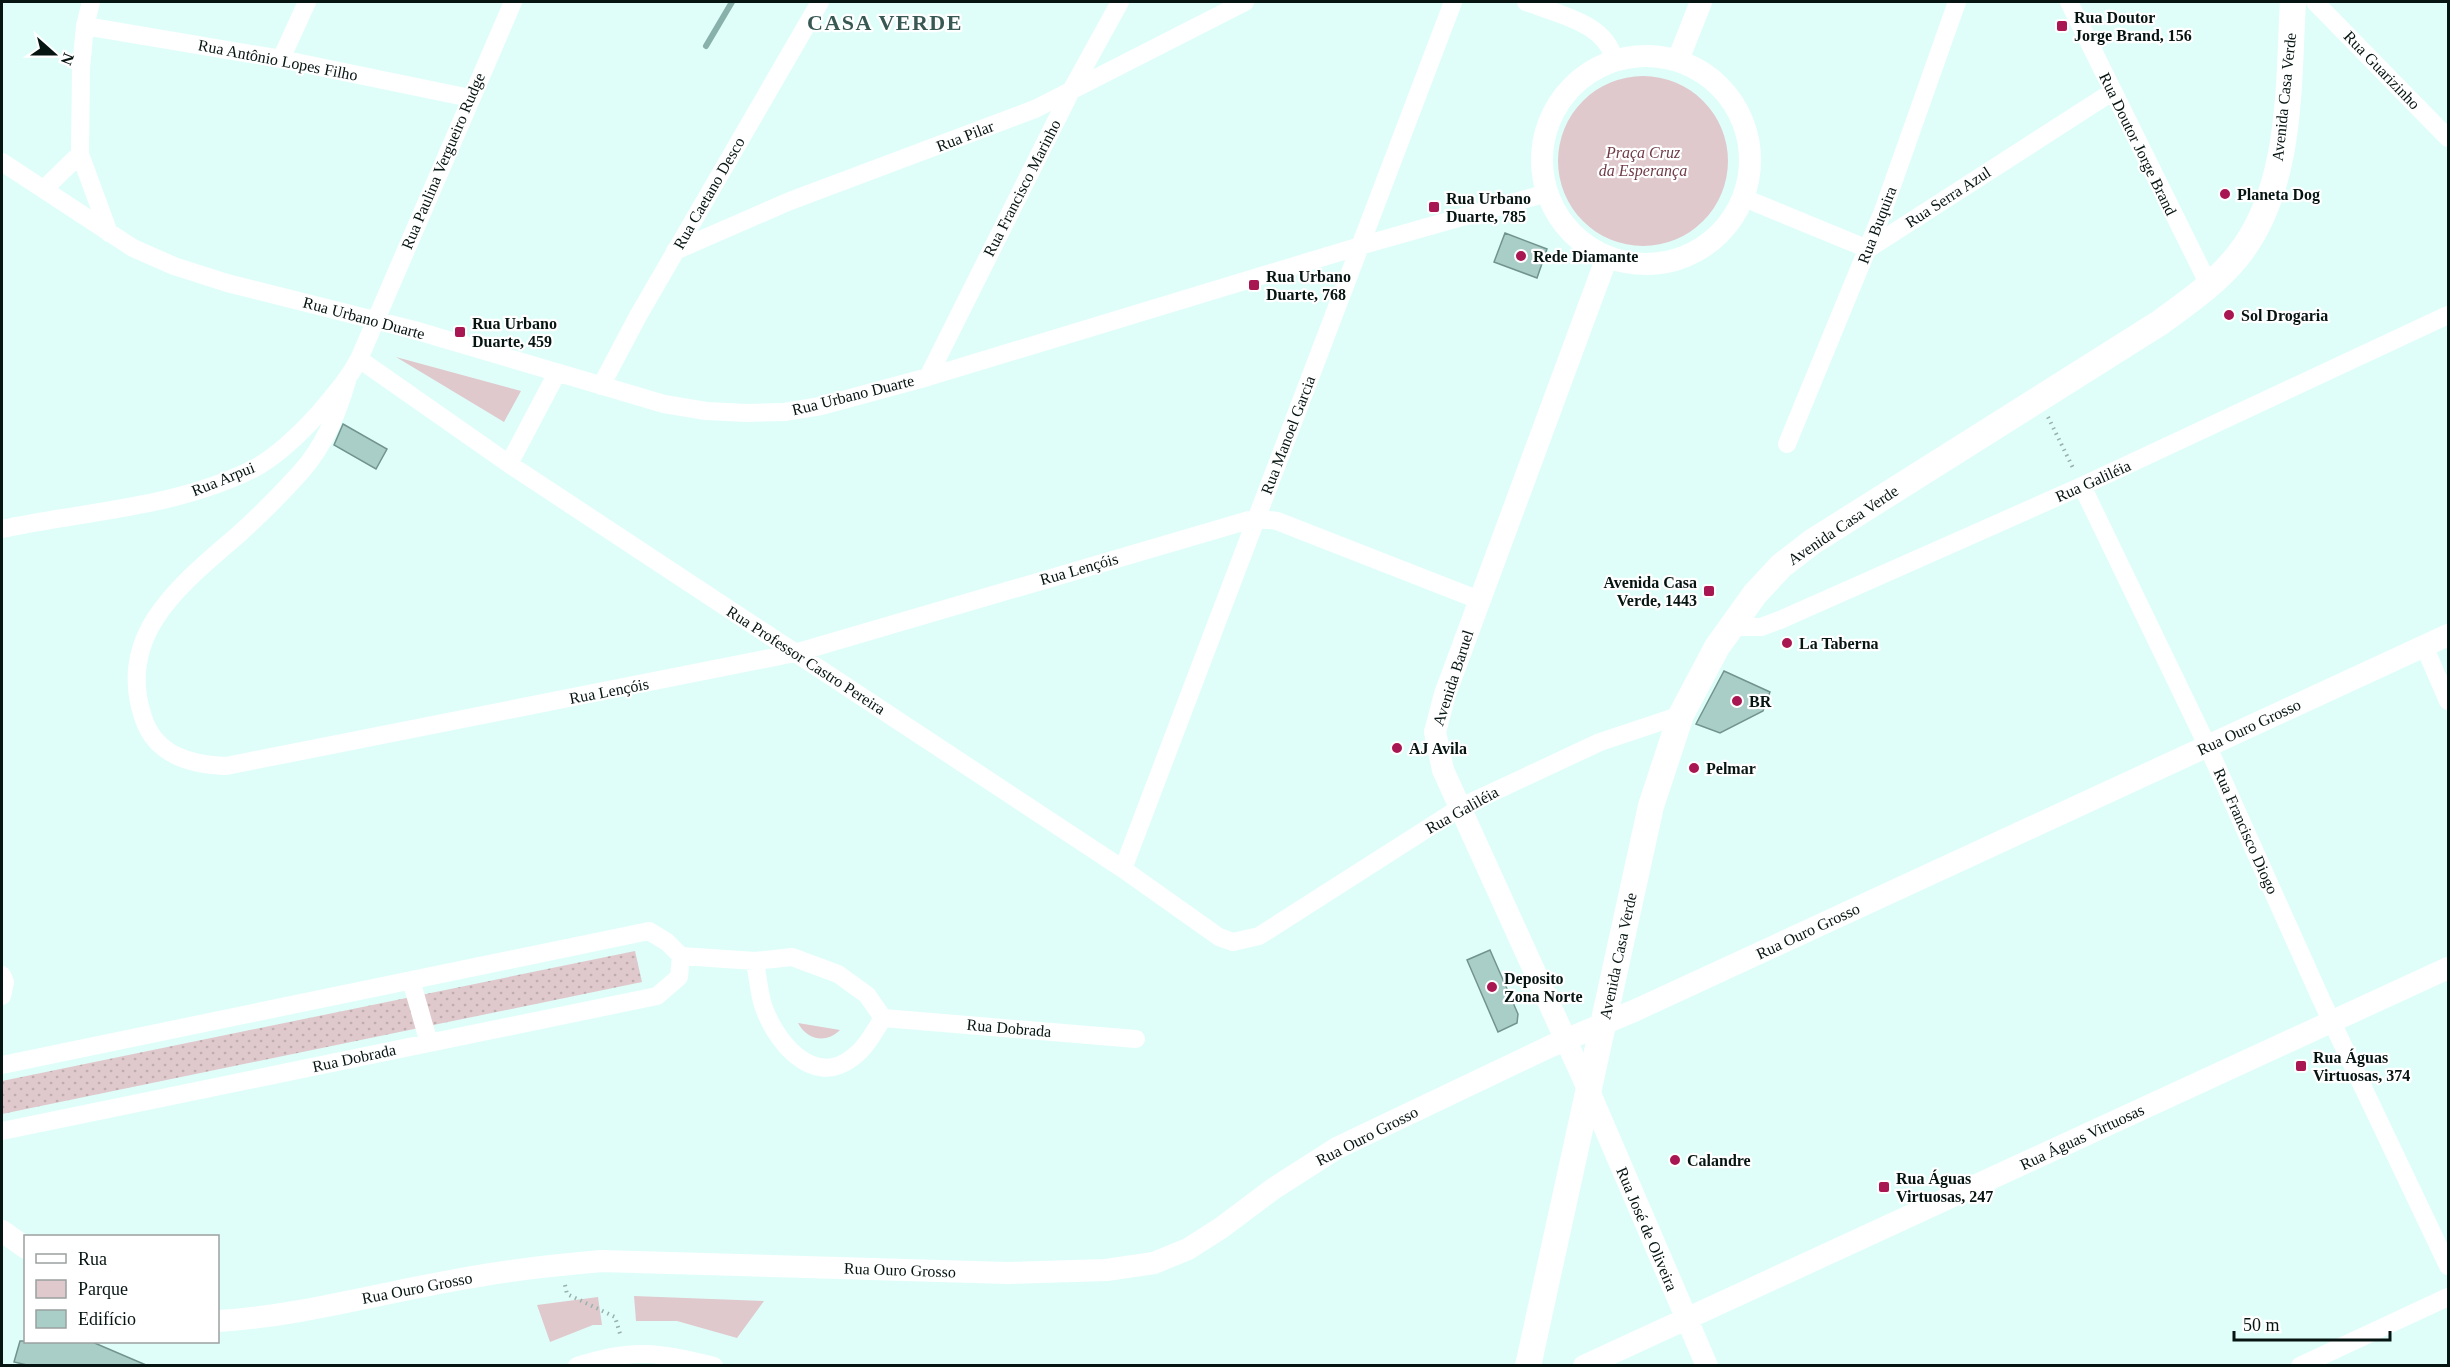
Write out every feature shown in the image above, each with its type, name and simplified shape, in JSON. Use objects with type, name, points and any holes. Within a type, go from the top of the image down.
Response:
[{"type":"main road","name":"Avenida Casa Verde","points":[[1528,1365],[1651,806],[1681,715],[1703,670],[1755,594],[1781,566],[1812,542],[2161,322],[2209,285],[2238,256],[2258,225],[2275,182],[2284,127],[2293,2]]},
{"type":"street","points":[[91,2],[85,26],[81,68],[80,154],[109,233]]},
{"type":"street","points":[[281,59],[307,2]]},
{"type":"street","name":"Rua Paulina Vergueiro Rudge","points":[[375,321],[513,2]]},
{"type":"street","name":"Rua Caetano Desco","points":[[601,386],[675,251],[820,2]]},
{"type":"street","name":"Rua Francisco Marinho","points":[[928,377],[1072,89],[1120,2]]},
{"type":"street","name":"Rua Pilar","points":[[675,251],[790,201],[1035,109],[1245,2]]},
{"type":"street","name":"Rua Manoel Garcia","points":[[1123,869],[1453,2]]},
{"type":"street","points":[[1526,2],[1592,28],[1605,38],[1612,49],[1614,60]]},
{"type":"street","points":[[1678,60],[1701,2]]},
{"type":"street","name":"Rua Buquira","points":[[1787,444],[1868,249],[1958,2]]},
{"type":"street","name":"Rua Doutor Jorge Brand","points":[[2069,2],[2209,285]]},
{"type":"street","name":"Rua Guarizinho","points":[[2315,2],[2448,138]]},
{"type":"street","name":"Rua Antônio Lopes Filho","points":[[85,26],[281,59],[470,98]]},
{"type":"street","points":[[1647,55],[1678,60],[1711,78],[1725,91],[1741,115],[1749,142],[1750,170],[1744,198],[1727,226],[1719,234],[1702,249],[1672,262],[1639,265],[1607,257],[1581,242],[1560,220],[1546,193],[1542,160],[1547,127],[1562,98],[1585,75],[1614,60],[1647,55]]},
{"type":"street","name":"Rua Serra Azul","points":[[1868,249],[2112,92]]},
{"type":"street","points":[[44,189],[80,154]]},
{"type":"street","name":"Rua Urbano Duarte","points":[[2,162],[133,248],[174,266],[227,283],[375,321],[664,404],[706,411],[784,412],[928,377],[1360,246],[1546,193]]},
{"type":"street","points":[[1744,198],[1868,249]]},
{"type":"street","name":"Avenida Baruel","points":[[1589,1091],[1443,770],[1436,732],[1445,694],[1607,257]]},
{"type":"street","name":"Rua Galiléia","points":[[1731,627],[1761,627],[1780,620],[2082,486],[2448,315]]},
{"type":"street","name":"Rua Arpui","points":[[2,529],[191,494],[245,472],[287,444],[347,381],[375,321]]},
{"type":"street","name":"Rua Professor Castro Pereira","points":[[359,359],[508,464],[1123,869],[1218,937],[1233,942],[1259,936]]},
{"type":"street","points":[[508,464],[557,374]]},
{"type":"street","name":"Rua Lençóis","points":[[347,381],[329,431],[300,472],[243,530],[180,586],[152,622],[138,664],[139,705],[152,736],[161,747],[174,756],[206,765],[226,766],[795,653],[1256,518],[1277,521],[1479,600]]},
{"type":"street","name":"Rua Francisco Diogo","points":[[2082,486],[2208,747],[2332,1022],[2448,1266]]},
{"type":"street","name":"Rua Ouro Grosso","points":[[219,1321],[316,1308],[462,1278],[560,1264],[602,1261],[1008,1273],[1106,1270],[1154,1263],[1188,1249],[1221,1228],[1273,1189],[1337,1148],[1565,1040],[2448,635]]},
{"type":"street","points":[[2424,646],[2448,701]]},
{"type":"street","name":"Rua Galiléia","points":[[1259,936],[1461,807],[1600,742],[1681,715]]},
{"type":"street","points":[[2,1065],[649,931],[667,942],[681,956],[755,961],[792,957],[818,965],[838,974],[867,995],[883,1018],[862,1049],[851,1059],[838,1066],[814,1067],[794,1056],[771,1021],[763,1004],[755,961]]},
{"type":"street","name":"Rua Dobrada","points":[[2,1131],[657,996],[679,977],[681,956]]},
{"type":"street","name":"Rua Águas Virtuosas","points":[[1584,1365],[2448,968]]},
{"type":"street","points":[[2,975],[5,982],[2,996]]},
{"type":"street","points":[[411,980],[429,1043]]},
{"type":"street","name":"Rua Dobrada","points":[[883,1018],[1136,1039]]},
{"type":"street","name":"Rua José de Oliveira","points":[[1589,1091],[1707,1365]]},
{"type":"street","points":[[2,1231],[24,1247]]},
{"type":"street","points":[[2300,1365],[2448,1297]]},
{"type":"street","points":[[577,1365],[626,1354],[670,1355],[714,1365]]},
{"type":"path","points":[[2038,398],[2082,486]]},
{"type":"path","points":[[560,1264],[567,1294],[615,1317],[626,1354]]},
{"type":"green space","name":"Praça Cruz da Esperança","points":[[1643,76],[1660,77],[1676,82],[1703,101],[1722,128],[1727,144],[1727,178],[1722,194],[1703,221],[1676,240],[1660,245],[1643,246],[1626,245],[1610,240],[1583,221],[1564,194],[1559,178],[1558,161],[1559,144],[1564,128],[1583,101],[1610,82],[1626,77]]},
{"type":"green space","points":[[396,357],[521,391],[504,422]]},
{"type":"green space","points":[[635,951],[642,982],[2,1114],[2,1081]]},
{"type":"green space","points":[[798,1023],[840,1030],[829,1037],[817,1038],[806,1033]]},
{"type":"green space","points":[[634,1296],[764,1301],[737,1338],[677,1321],[636,1321]]},
{"type":"green space","points":[[598,1297],[602,1325],[593,1325],[550,1342],[537,1305]]},
{"type":"building","name":"Rede Diamante","points":[[1505,233],[1547,249],[1537,278],[1494,262]]},
{"type":"building","points":[[343,424],[387,449],[376,469],[334,445]]},
{"type":"building","name":"BR","points":[[1724,671],[1770,692],[1763,711],[1720,733],[1696,724]]},
{"type":"building","name":"Deposito Zona Norte","points":[[1490,950],[1518,1014],[1517,1023],[1498,1032],[1467,960]]},
{"type":"building","points":[[20,1341],[24,1341],[24,1343],[95,1343],[146,1365],[27,1365],[14,1362]]},
{"type":"waterway","points":[[706,46],[732,2]]},
{"type":"place","name":"Rua Doutor Jorge Brand, 156","points":[[2062,26]]},
{"type":"place","name":"Planeta Dog","points":[[2225,194]]},
{"type":"place","name":"Rua Urbano Duarte, 785","points":[[1434,207]]},
{"type":"place","name":"Rede Diamante","points":[[1521,256]]},
{"type":"place","name":"Rua Urbano Duarte, 768","points":[[1254,285]]},
{"type":"place","name":"Sol Drogaria","points":[[2229,315]]},
{"type":"place","name":"Rua Urbano Duarte, 459","points":[[460,332]]},
{"type":"place","name":"Avenida Casa Verde, 1443","points":[[1709,591]]},
{"type":"place","name":"La Taberna","points":[[1787,643]]},
{"type":"place","name":"BR","points":[[1737,701]]},
{"type":"place","name":"AJ Avila","points":[[1397,748]]},
{"type":"place","name":"Pelmar","points":[[1694,768]]},
{"type":"place","name":"Deposito Zona Norte","points":[[1492,987]]},
{"type":"place","name":"Rua Águas Virtuosas, 374","points":[[2301,1066]]},
{"type":"place","name":"Calandre","points":[[1675,1160]]},
{"type":"place","name":"Rua Águas Virtuosas, 247","points":[[1884,1187]]},
{"type":"district","name":"CASA VERDE","points":[[885,22]]}]
